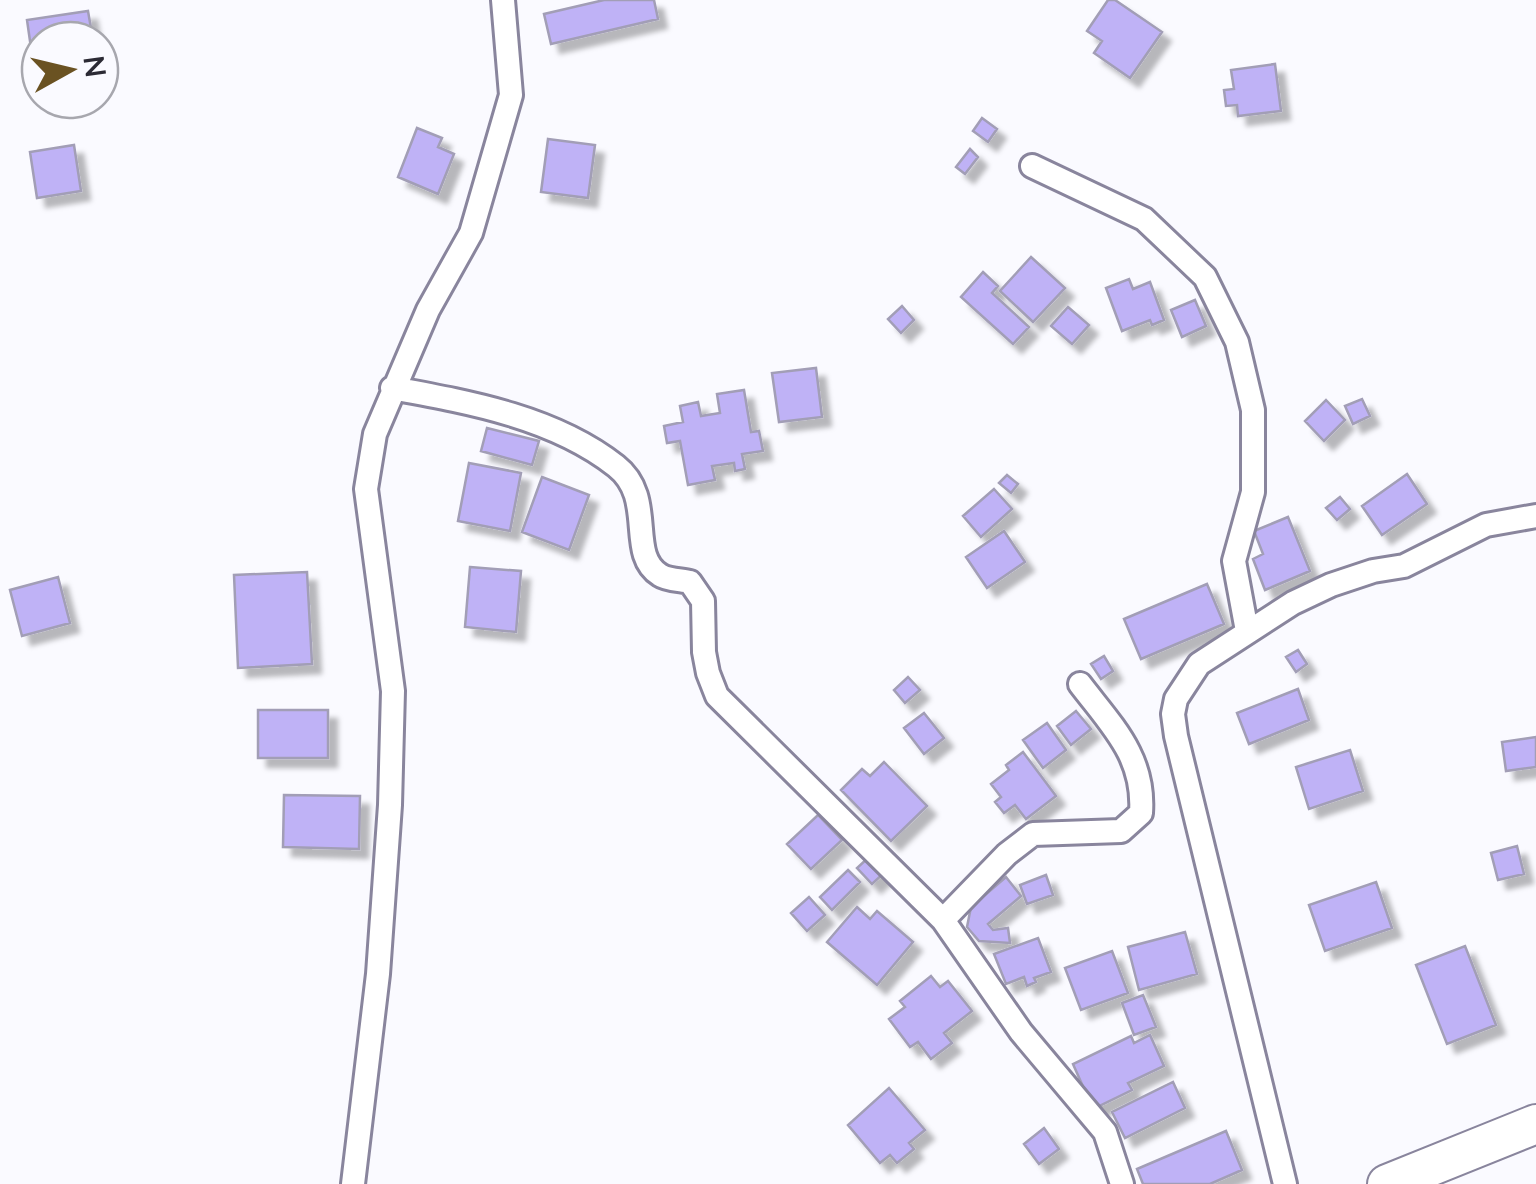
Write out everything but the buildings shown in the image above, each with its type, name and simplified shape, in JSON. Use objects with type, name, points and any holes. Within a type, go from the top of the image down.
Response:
[{"type":"main road","points":[[1387,1184],[1536,1124]]},
{"type":"street","points":[[353,1184],[378,974],[393,690],[366,489],[374,434],[428,310],[470,234],[511,96],[503,0]]},
{"type":"street","points":[[1032,166],[1144,219],[1205,277],[1237,342],[1253,410],[1253,492],[1234,561],[1247,632]]},
{"type":"street","points":[[392,388],[480,404],[565,436],[616,466],[635,486],[643,556],[660,575],[690,582],[703,602],[706,662],[717,696],[943,920],[1021,1032],[1104,1132],[1122,1184]]},
{"type":"street","points":[[1284,1184],[1173,714],[1176,698],[1199,664],[1293,603],[1331,585],[1404,566],[1486,525],[1536,516]]},
{"type":"street","points":[[943,920],[1007,854],[1033,834],[1121,831],[1141,813],[1138,769],[1121,738],[1080,684]]}]
